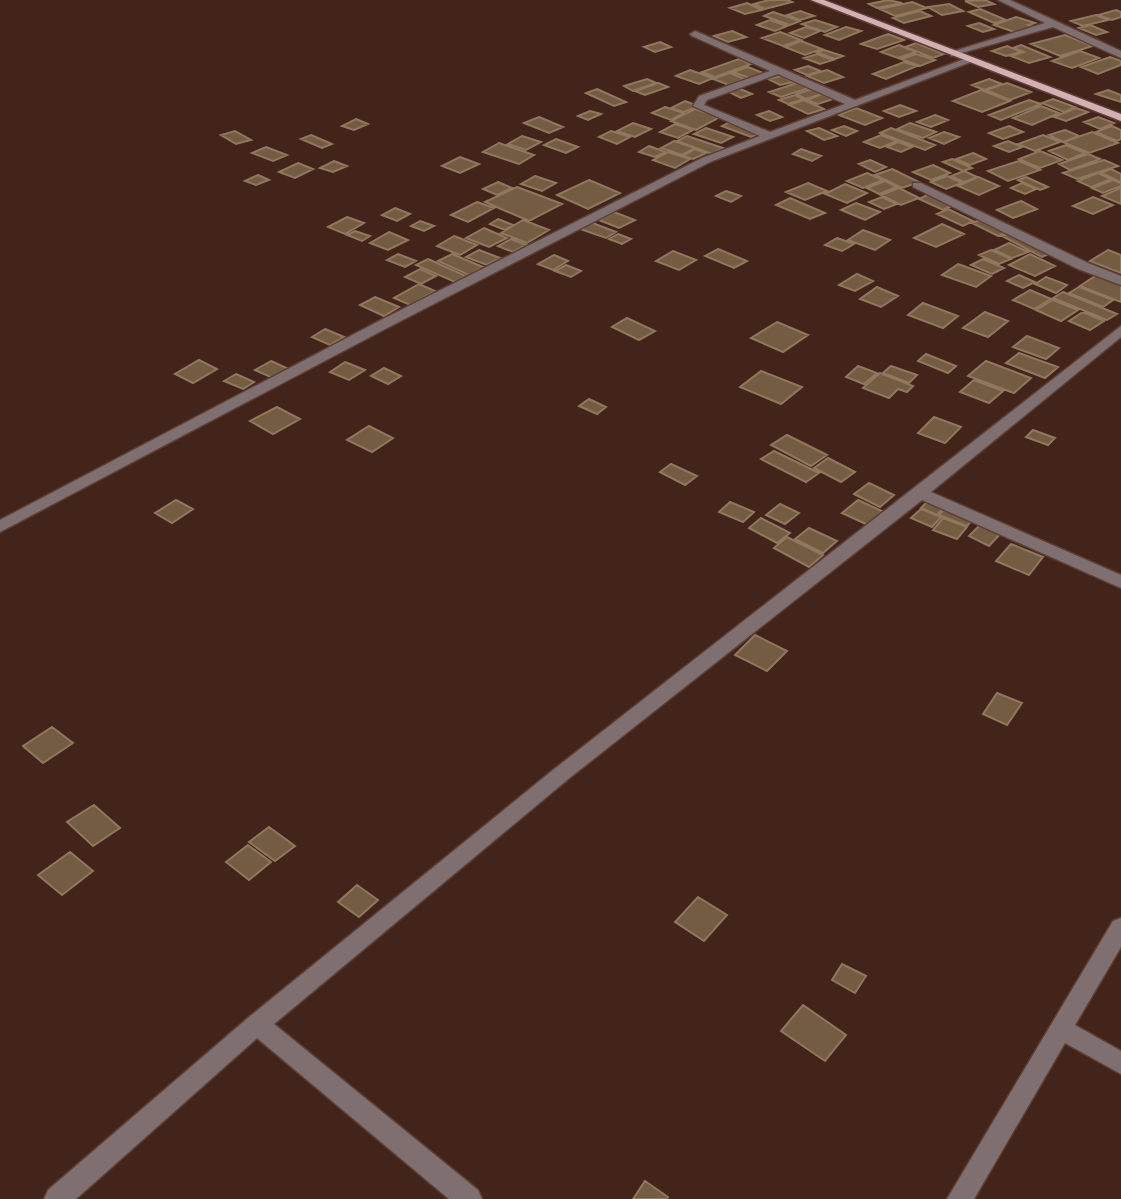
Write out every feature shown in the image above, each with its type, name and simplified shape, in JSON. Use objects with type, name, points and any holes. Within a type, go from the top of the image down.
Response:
[{"type":"main road","points":[[816,0],[1121,118]]},
{"type":"street","points":[[1003,0],[1121,55]]},
{"type":"street","points":[[955,54],[1053,24]]},
{"type":"street","points":[[695,34],[852,103]]},
{"type":"street","points":[[0,527],[614,205],[706,160],[971,60]]},
{"type":"street","points":[[767,135],[698,106],[703,98],[778,71]]},
{"type":"street","points":[[917,185],[1083,266],[1121,281]]},
{"type":"street","points":[[57,1199],[257,1024],[560,775],[920,493],[1121,330]]},
{"type":"street","points":[[920,493],[1121,582]]},
{"type":"street","points":[[960,1199],[1121,927]]},
{"type":"street","points":[[257,1024],[469,1199]]},
{"type":"street","points":[[1061,1029],[1121,1063]]},
{"type":"building","points":[[769,0],[792,2],[765,9],[754,4]]},
{"type":"building","points":[[888,0],[902,3],[877,8],[869,4]]},
{"type":"building","points":[[985,0],[994,4],[978,7],[965,1]]},
{"type":"building","points":[[912,2],[927,8],[895,16],[880,9]]},
{"type":"building","points":[[747,3],[762,10],[745,14],[730,8]]},
{"type":"building","points":[[949,4],[963,11],[942,15],[928,7]]},
{"type":"building","points":[[980,9],[1006,20],[994,23],[969,12]]},
{"type":"building","points":[[1116,10],[1121,12],[1121,17],[1112,20],[1098,15]]},
{"type":"building","points":[[800,11],[814,16],[800,20],[787,15]]},
{"type":"building","points":[[920,11],[931,16],[904,23],[893,18]]},
{"type":"building","points":[[773,12],[800,21],[790,25],[764,16]]},
{"type":"building","points":[[1096,15],[1108,20],[1083,26],[1071,21]]},
{"type":"building","points":[[1016,17],[1035,23],[1028,25],[1033,27],[1017,33],[994,25]]},
{"type":"building","points":[[770,20],[787,26],[775,31],[757,25]]},
{"type":"building","points":[[815,20],[837,27],[825,32],[802,24]]},
{"type":"building","points":[[979,23],[994,29],[983,32],[968,26]]},
{"type":"building","points":[[1090,25],[1107,32],[1096,35],[1079,28]]},
{"type":"building","points":[[806,27],[820,31],[804,38],[790,33]]},
{"type":"building","points":[[846,27],[861,31],[839,40],[825,35]]},
{"type":"building","points":[[732,31],[746,37],[728,42],[714,36]]},
{"type":"building","points":[[780,32],[801,40],[783,46],[762,38]]},
{"type":"building","points":[[888,34],[904,40],[877,49],[861,44]]},
{"type":"building","points":[[1065,35],[1093,46],[1060,56],[1031,44]]},
{"type":"building","points":[[801,41],[822,49],[805,55],[785,47]]},
{"type":"building","points":[[660,42],[671,47],[655,52],[644,47]]},
{"type":"building","points":[[916,43],[944,54],[933,58],[905,47]]},
{"type":"building","points":[[899,45],[916,52],[898,58],[881,52]]},
{"type":"building","points":[[1021,45],[1050,57],[1029,63],[1011,56],[1024,52],[1013,48]]},
{"type":"building","points":[[1007,46],[1021,52],[1006,56],[992,51]]},
{"type":"building","points":[[824,50],[843,56],[835,59],[816,52]]},
{"type":"building","points":[[1080,51],[1099,58],[1072,68],[1052,61]]},
{"type":"building","points":[[817,54],[833,60],[820,64],[804,58]]},
{"type":"building","points":[[916,54],[935,60],[920,66],[901,59]]},
{"type":"building","points":[[1110,57],[1121,61],[1121,65],[1098,74],[1081,67]]},
{"type":"building","points":[[739,59],[751,64],[715,77],[702,72]]},
{"type":"building","points":[[904,62],[917,66],[886,79],[873,74]]},
{"type":"building","points":[[808,66],[821,71],[807,75],[795,70]]},
{"type":"building","points":[[748,67],[763,73],[749,78],[733,72]]},
{"type":"building","points":[[690,70],[713,78],[699,84],[676,76]]},
{"type":"building","points":[[827,70],[843,77],[824,83],[807,76]]},
{"type":"building","points":[[730,73],[745,79],[729,85],[713,79]]},
{"type":"building","points":[[782,76],[793,82],[780,85],[768,79]]},
{"type":"building","points":[[647,79],[656,83],[633,91],[624,86]]},
{"type":"building","points":[[989,79],[1002,84],[984,90],[972,85]]},
{"type":"building","points":[[658,83],[668,87],[645,95],[635,91]]},
{"type":"building","points":[[797,83],[809,88],[781,97],[769,92]]},
{"type":"building","points":[[1007,83],[1031,92],[1010,100],[986,90]]},
{"type":"building","points":[[738,88],[752,94],[741,98],[727,91]]},
{"type":"building","points":[[597,89],[626,102],[614,106],[586,93]]},
{"type":"building","points":[[812,89],[822,94],[806,99],[797,94]]},
{"type":"building","points":[[981,90],[1010,101],[982,112],[953,101]]},
{"type":"building","points":[[1108,90],[1121,95],[1121,102],[1096,94]]},
{"type":"building","points":[[822,94],[833,99],[818,104],[807,100]]},
{"type":"building","points":[[795,95],[804,99],[788,104],[779,100]]},
{"type":"building","points":[[1053,99],[1075,107],[1064,112],[1042,103]]},
{"type":"building","points":[[804,100],[824,109],[808,114],[789,105]]},
{"type":"building","points":[[1029,100],[1041,104],[1001,120],[989,115]]},
{"type":"building","points":[[685,101],[698,106],[684,112],[671,108]]},
{"type":"building","points":[[900,105],[916,111],[899,117],[884,111]]},
{"type":"building","points":[[1041,106],[1059,113],[1032,125],[1013,118]]},
{"type":"building","points":[[665,107],[684,113],[671,120],[652,113]]},
{"type":"building","points":[[856,108],[882,118],[865,125],[839,115]]},
{"type":"building","points":[[1076,108],[1088,112],[1066,121],[1054,117]]},
{"type":"building","points":[[695,109],[720,117],[696,130],[671,121]]},
{"type":"building","points":[[590,111],[601,114],[588,120],[578,116]]},
{"type":"building","points":[[769,111],[782,117],[770,121],[757,115]]},
{"type":"building","points":[[935,115],[948,120],[931,127],[917,122]]},
{"type":"building","points":[[539,117],[563,127],[549,133],[524,123]]},
{"type":"building","points":[[1098,117],[1114,123],[1100,129],[1084,122]]},
{"type":"building","points":[[356,119],[368,124],[354,130],[342,126]]},
{"type":"building","points":[[732,121],[761,133],[751,137],[722,126]]},
{"type":"building","points":[[633,123],[651,129],[635,137],[617,131]]},
{"type":"building","points":[[910,123],[936,132],[923,138],[897,129]]},
{"type":"building","points":[[675,124],[693,130],[678,138],[660,132]]},
{"type":"building","points":[[844,126],[857,131],[846,136],[832,130]]},
{"type":"building","points":[[1009,126],[1023,132],[1003,139],[989,133]]},
{"type":"building","points":[[1112,126],[1121,130],[1121,139],[1117,141],[1096,132]]},
{"type":"building","points":[[706,128],[733,137],[721,143],[694,134]]},
{"type":"building","points":[[819,128],[837,136],[824,140],[807,131]]},
{"type":"building","points":[[891,128],[935,145],[925,150],[880,133]]},
{"type":"building","points":[[1065,130],[1079,136],[1063,142],[1049,135]]},
{"type":"building","points":[[235,131],[251,140],[236,144],[221,135]]},
{"type":"building","points":[[611,131],[630,137],[617,144],[599,137]]},
{"type":"building","points":[[944,132],[959,137],[944,144],[929,138]]},
{"type":"building","points":[[1092,132],[1118,143],[1089,153],[1063,142]]},
{"type":"building","points":[[311,135],[332,144],[322,148],[301,139]]},
{"type":"building","points":[[881,135],[897,141],[880,148],[864,142]]},
{"type":"building","points":[[1043,135],[1060,142],[1035,151],[1018,144]]},
{"type":"building","points":[[522,136],[541,142],[526,150],[508,144]]},
{"type":"building","points":[[687,136],[723,148],[712,154],[677,141]]},
{"type":"building","points":[[556,139],[578,147],[566,153],[544,145]]},
{"type":"building","points":[[674,141],[695,148],[682,155],[661,148]]},
{"type":"building","points":[[1008,141],[1022,147],[1009,152],[994,146]]},
{"type":"building","points":[[898,142],[912,147],[901,152],[887,147]]},
{"type":"building","points":[[499,143],[534,155],[519,164],[483,152]]},
{"type":"building","points":[[1066,145],[1085,153],[1068,160],[1049,151]]},
{"type":"building","points":[[649,146],[666,152],[655,157],[639,152]]},
{"type":"building","points":[[266,147],[287,155],[273,161],[252,153]]},
{"type":"building","points":[[695,149],[706,153],[693,159],[683,156]]},
{"type":"building","points":[[801,149],[821,156],[812,161],[793,154]]},
{"type":"building","points":[[1040,151],[1062,160],[1040,168],[1019,159]]},
{"type":"building","points":[[668,152],[690,159],[675,168],[653,160]]},
{"type":"building","points":[[973,153],[986,159],[970,165],[956,159]]},
{"type":"building","points":[[1088,154],[1100,159],[1070,170],[1059,164]]},
{"type":"building","points":[[460,157],[479,164],[460,173],[442,166]]},
{"type":"building","points":[[952,159],[972,168],[963,171],[943,162]]},
{"type":"building","points":[[870,160],[886,167],[875,172],[859,164]]},
{"type":"building","points":[[1104,160],[1118,166],[1077,179],[1063,173]]},
{"type":"building","points":[[334,161],[347,166],[333,172],[320,168]]},
{"type":"building","points":[[1019,161],[1040,170],[1008,181],[988,171]]},
{"type":"building","points":[[298,163],[313,169],[295,178],[279,172]]},
{"type":"building","points":[[933,165],[950,173],[931,180],[913,172]]},
{"type":"building","points":[[892,169],[919,182],[902,188],[875,175]]},
{"type":"building","points":[[1111,169],[1121,174],[1121,182],[1101,173]]},
{"type":"building","points":[[964,171],[977,177],[964,182],[951,176]]},
{"type":"building","points":[[867,173],[883,180],[863,188],[847,181]]},
{"type":"building","points":[[1098,173],[1111,179],[1091,187],[1078,181]]},
{"type":"building","points":[[258,175],[269,180],[256,185],[245,181]]},
{"type":"building","points":[[535,176],[556,183],[542,191],[521,184]]},
{"type":"building","points":[[947,176],[962,183],[946,189],[931,182]]},
{"type":"building","points":[[978,177],[999,186],[979,195],[958,186]]},
{"type":"building","points":[[1026,177],[1048,187],[1040,190],[1018,180]]},
{"type":"building","points":[[589,180],[620,193],[588,209],[557,195]]},
{"type":"building","points":[[1113,180],[1121,183],[1121,186],[1103,193],[1092,188]]},
{"type":"building","points":[[885,181],[897,187],[879,194],[867,188]]},
{"type":"building","points":[[498,182],[512,188],[497,195],[483,189]]},
{"type":"building","points":[[808,183],[827,191],[805,200],[786,192]]},
{"type":"building","points":[[1022,183],[1036,189],[1025,194],[1011,188]]},
{"type":"building","points":[[845,184],[867,193],[847,203],[825,194]]},
{"type":"building","points":[[517,187],[562,204],[529,221],[485,202]]},
{"type":"building","points":[[899,188],[919,198],[901,205],[881,195]]},
{"type":"building","points":[[1121,188],[1121,204],[1102,196]]},
{"type":"building","points":[[726,191],[741,196],[731,202],[716,196]]},
{"type":"building","points":[[931,193],[956,204],[943,210],[919,199]]},
{"type":"building","points":[[882,197],[897,204],[884,209],[869,202]]},
{"type":"building","points":[[1093,197],[1113,205],[1093,214],[1073,206]]},
{"type":"building","points":[[790,198],[825,213],[810,219],[776,205]]},
{"type":"building","points":[[1021,201],[1037,209],[1013,218],[997,210]]},
{"type":"building","points":[[477,202],[494,208],[468,222],[451,215]]},
{"type":"building","points":[[856,203],[880,212],[865,220],[841,210]]},
{"type":"building","points":[[395,208],[410,214],[397,221],[382,215]]},
{"type":"building","points":[[948,209],[973,221],[963,226],[937,214]]},
{"type":"building","points":[[614,212],[635,220],[619,228],[599,220]]},
{"type":"building","points":[[347,217],[364,223],[345,234],[328,227]]},
{"type":"building","points":[[986,218],[1012,231],[998,236],[972,223]]},
{"type":"building","points":[[498,219],[513,225],[505,230],[490,224]]},
{"type":"building","points":[[523,220],[549,230],[527,243],[501,233]]},
{"type":"building","points":[[420,221],[434,226],[424,231],[411,226]]},
{"type":"building","points":[[590,222],[616,232],[606,238],[580,229]]},
{"type":"building","points":[[942,224],[964,234],[936,247],[914,238]]},
{"type":"building","points":[[484,228],[507,238],[489,247],[466,238]]},
{"type":"building","points":[[863,230],[890,240],[875,250],[848,240]]},
{"type":"building","points":[[355,231],[370,236],[362,241],[347,235]]},
{"type":"building","points":[[389,232],[408,240],[388,250],[370,243]]},
{"type":"building","points":[[1014,232],[1054,252],[1042,257],[1002,236]]},
{"type":"building","points":[[618,234],[631,239],[622,244],[609,239]]},
{"type":"building","points":[[454,236],[477,245],[460,255],[437,246]]},
{"type":"building","points":[[837,238],[854,244],[842,251],[825,245]]},
{"type":"building","points":[[511,239],[526,245],[513,252],[498,246]]},
{"type":"building","points":[[1009,243],[1028,252],[1012,258],[994,250]]},
{"type":"building","points":[[718,249],[747,261],[734,268],[705,256]]},
{"type":"building","points":[[479,250],[500,258],[487,265],[466,257]]},
{"type":"building","points":[[991,250],[1011,259],[999,264],[979,255]]},
{"type":"building","points":[[1108,250],[1121,255],[1121,273],[1090,261]]},
{"type":"building","points":[[673,251],[696,260],[679,270],[656,261]]},
{"type":"building","points":[[398,254],[416,261],[405,267],[387,260]]},
{"type":"building","points":[[452,254],[483,267],[469,275],[438,261]]},
{"type":"building","points":[[1030,254],[1055,266],[1035,276],[1009,265]]},
{"type":"building","points":[[554,255],[568,261],[553,270],[538,264]]},
{"type":"building","points":[[428,259],[466,276],[455,282],[416,265]]},
{"type":"building","points":[[983,259],[1004,268],[992,274],[971,265]]},
{"type":"building","points":[[958,264],[991,276],[976,287],[942,275]]},
{"type":"building","points":[[566,265],[581,271],[571,277],[555,271]]},
{"type":"building","points":[[420,269],[436,276],[421,284],[405,277]]},
{"type":"building","points":[[857,274],[873,281],[855,291],[839,285]]},
{"type":"building","points":[[1098,274],[1121,283],[1121,302],[1080,286]]},
{"type":"building","points":[[1019,275],[1035,282],[1023,288],[1007,281]]},
{"type":"building","points":[[1046,277],[1067,285],[1056,293],[1035,284]]},
{"type":"building","points":[[419,284],[435,291],[410,305],[394,298]]},
{"type":"building","points":[[877,287],[898,296],[881,307],[860,299]]},
{"type":"building","points":[[1079,287],[1113,300],[1103,307],[1069,293]]},
{"type":"building","points":[[1030,290],[1051,299],[1034,309],[1013,300]]},
{"type":"building","points":[[1063,292],[1117,314],[1107,320],[1053,298]]},
{"type":"building","points":[[375,297],[399,307],[384,316],[360,305]]},
{"type":"building","points":[[1053,300],[1078,310],[1061,321],[1036,310]]},
{"type":"building","points":[[923,303],[958,316],[943,328],[908,315]]},
{"type":"building","points":[[985,312],[1008,321],[988,337],[963,328]]},
{"type":"building","points":[[1083,312],[1104,321],[1090,330],[1069,321]]},
{"type":"building","points":[[627,318],[655,331],[639,340],[612,327]]},
{"type":"building","points":[[777,322],[808,335],[783,352],[751,338]]},
{"type":"building","points":[[325,329],[344,337],[330,345],[312,337]]},
{"type":"building","points":[[1027,336],[1059,348],[1046,359],[1013,347]]},
{"type":"building","points":[[1019,353],[1058,367],[1045,378],[1006,363]]},
{"type":"building","points":[[926,354],[956,366],[948,373],[918,361]]},
{"type":"building","points":[[199,360],[217,369],[193,383],[175,374]]},
{"type":"building","points":[[271,361],[291,370],[275,379],[255,370]]},
{"type":"building","points":[[986,361],[1031,378],[1014,393],[968,376]]},
{"type":"building","points":[[345,362],[365,370],[349,380],[330,372]]},
{"type":"building","points":[[858,366],[877,373],[864,384],[846,377]]},
{"type":"building","points":[[891,366],[917,375],[909,383],[883,373]]},
{"type":"building","points":[[384,368],[401,376],[388,384],[371,376]]},
{"type":"building","points":[[761,371],[802,387],[781,404],[740,387]]},
{"type":"building","points":[[880,373],[913,386],[907,392],[898,389],[889,398],[863,388]]},
{"type":"building","points":[[236,374],[254,382],[243,389],[224,381]]},
{"type":"building","points":[[974,380],[1003,391],[989,403],[960,392]]},
{"type":"building","points":[[589,399],[606,407],[597,414],[579,406]]},
{"type":"building","points":[[277,407],[300,419],[273,434],[250,421]]},
{"type":"building","points":[[934,417],[961,427],[945,443],[918,433]]},
{"type":"building","points":[[369,426],[393,438],[372,452],[347,440]]},
{"type":"building","points":[[1033,430],[1055,438],[1048,445],[1026,437]]},
{"type":"building","points":[[787,435],[827,455],[811,466],[771,445]]},
{"type":"building","points":[[774,451],[819,473],[806,482],[761,459]]},
{"type":"building","points":[[828,458],[855,472],[841,482],[814,468]]},
{"type":"building","points":[[671,464],[697,476],[685,485],[660,472]]},
{"type":"building","points":[[869,483],[894,495],[880,507],[854,494]]},
{"type":"building","points":[[930,499],[946,505],[937,515],[921,508]]},
{"type":"building","points":[[176,500],[193,509],[172,523],[155,513]]},
{"type":"building","points":[[858,500],[884,512],[868,525],[842,513]]},
{"type":"building","points":[[730,502],[754,512],[743,522],[719,512]]},
{"type":"building","points":[[780,504],[799,513],[785,524],[766,515]]},
{"type":"building","points":[[945,508],[974,518],[967,526],[939,515]]},
{"type":"building","points":[[921,509],[941,517],[932,527],[911,518]]},
{"type":"building","points":[[761,518],[790,533],[777,543],[749,528]]},
{"type":"building","points":[[943,518],[967,527],[957,539],[933,530]]},
{"type":"building","points":[[982,523],[1002,532],[989,546],[969,536]]},
{"type":"building","points":[[809,528],[837,541],[823,553],[795,539]]},
{"type":"building","points":[[787,537],[823,555],[809,567],[774,548]]},
{"type":"building","points":[[1011,544],[1043,557],[1029,575],[996,561]]},
{"type":"building","points":[[755,635],[787,651],[767,671],[735,655]]},
{"type":"building","points":[[997,693],[1022,703],[1007,725],[983,714]]},
{"type":"building","points":[[52,727],[73,743],[43,763],[23,746]]},
{"type":"building","points":[[94,805],[120,828],[93,846],[67,822]]},
{"type":"building","points":[[269,827],[295,846],[275,861],[249,842]]},
{"type":"building","points":[[248,845],[271,862],[249,880],[226,862]]},
{"type":"building","points":[[70,852],[93,871],[62,895],[38,875]]},
{"type":"building","points":[[357,885],[378,900],[359,917],[338,902]]},
{"type":"building","points":[[698,897],[727,915],[704,941],[675,922]]},
{"type":"building","points":[[842,964],[866,976],[855,993],[832,980]]},
{"type":"building","points":[[803,1005],[846,1035],[825,1061],[781,1031]]},
{"type":"building","points":[[645,1181],[668,1197],[667,1199],[633,1199]]}]
